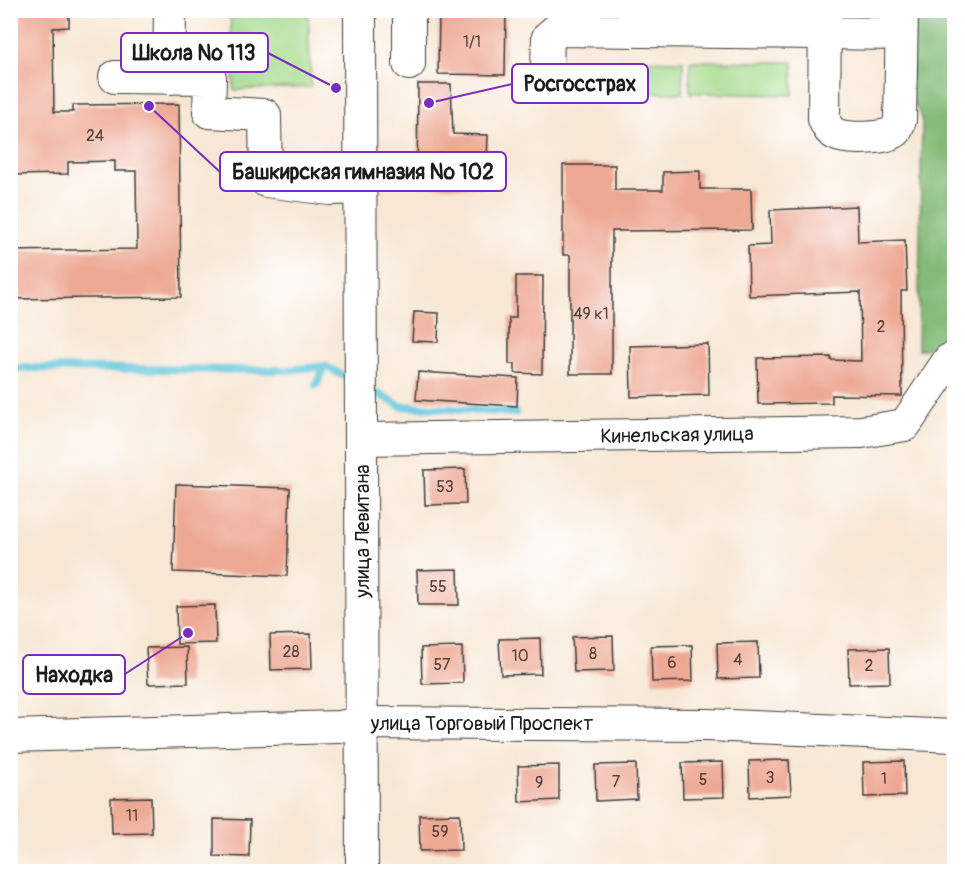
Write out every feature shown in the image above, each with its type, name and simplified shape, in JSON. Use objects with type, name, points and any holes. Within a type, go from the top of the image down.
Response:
[{"type":"street","points":[[169,78],[170,10]]},
{"type":"street","name":"улица Левитана","points":[[360,10],[363,350],[362,872]]},
{"type":"street","points":[[409,64],[410,10]]},
{"type":"street","points":[[546,69],[548,37],[556,30],[825,22],[902,22],[900,120],[896,131],[885,137],[842,136],[826,125],[824,119],[825,22]]},
{"type":"street","points":[[115,77],[210,78],[209,112],[264,115],[266,181],[330,189],[360,188]]},
{"type":"street","name":"Кинельская улица","points":[[363,439],[861,432],[905,425],[949,360],[954,366]]},
{"type":"street","name":"улица Торговый Проспект","points":[[10,736],[339,727],[362,723],[708,725],[954,736]]},
{"type":"green space","points":[[230,11],[308,11],[311,87],[234,90]]},
{"type":"green space","points":[[913,11],[954,11],[954,343],[918,350],[922,118],[911,98]]},
{"type":"green space","points":[[624,60],[683,61],[682,93],[623,92]]},
{"type":"green space","points":[[690,61],[793,62],[793,95],[690,93]]},
{"type":"building","points":[[10,10],[69,10],[69,27],[53,28],[54,112],[73,112],[73,105],[179,104],[181,297],[10,299],[10,251],[137,249],[136,171],[115,171],[115,161],[68,162],[68,174],[10,175]]},
{"type":"building","points":[[439,10],[506,10],[505,75],[438,74]]},
{"type":"building","points":[[418,84],[451,84],[453,134],[488,135],[486,188],[417,186]]},
{"type":"building","points":[[563,165],[615,165],[615,190],[663,190],[663,172],[700,171],[700,189],[751,189],[752,230],[612,231],[612,374],[570,374],[570,255],[563,255]]},
{"type":"building","points":[[857,206],[858,242],[905,240],[907,291],[901,291],[902,396],[832,395],[832,403],[758,404],[757,358],[831,357],[831,360],[861,361],[860,292],[749,296],[748,246],[771,245],[770,210]]},
{"type":"building","points":[[516,276],[543,276],[542,374],[515,373],[515,364],[509,364],[509,318],[516,318]]},
{"type":"building","points":[[414,312],[439,313],[438,342],[412,341]]},
{"type":"building","points":[[708,344],[709,395],[631,397],[630,346]]},
{"type":"building","points":[[418,372],[518,378],[517,406],[416,400]]},
{"type":"building","points":[[465,469],[466,504],[425,505],[424,470]]},
{"type":"building","points":[[176,484],[290,488],[287,576],[173,572]]},
{"type":"building","points":[[458,569],[459,605],[418,605],[417,570]]},
{"type":"building","points":[[215,605],[216,643],[177,644],[176,606]]},
{"type":"building","points":[[311,634],[312,669],[271,670],[270,635]]},
{"type":"building","points":[[613,636],[614,671],[574,672],[572,637]]},
{"type":"building","points":[[540,638],[541,674],[501,675],[499,639]]},
{"type":"building","points":[[758,642],[759,678],[718,679],[717,643]]},
{"type":"building","points":[[692,645],[693,681],[652,682],[651,646]]},
{"type":"building","points":[[187,647],[188,683],[148,684],[146,648]]},
{"type":"building","points":[[462,647],[463,683],[422,684],[421,648]]},
{"type":"building","points":[[889,648],[890,683],[849,684],[848,649]]},
{"type":"building","points":[[789,760],[791,795],[750,797],[749,761]]},
{"type":"building","points":[[904,761],[905,796],[864,797],[863,762]]},
{"type":"building","points":[[723,762],[724,797],[683,798],[682,763]]},
{"type":"building","points":[[636,764],[637,799],[596,801],[595,765]]},
{"type":"building","points":[[559,765],[559,800],[519,802],[518,766]]},
{"type":"building","points":[[151,797],[152,833],[112,834],[111,798]]},
{"type":"building","points":[[460,814],[461,850],[420,851],[419,815]]},
{"type":"building","points":[[214,819],[250,820],[249,857],[214,856]]},
{"type":"waterway","points":[[10,368],[288,370],[325,366],[353,381]]},
{"type":"waterway","points":[[316,385],[325,366]]},
{"type":"waterway","points":[[369,389],[401,406],[515,413]]},
{"type":"place","name":"Школа № 113","points":[[336,88]]},
{"type":"place","name":"Росгосстрах","points":[[429,103]]},
{"type":"place","name":"Башкирская гимназия № 102","points":[[149,106]]},
{"type":"place","name":"Находка","points":[[188,633]]}]
